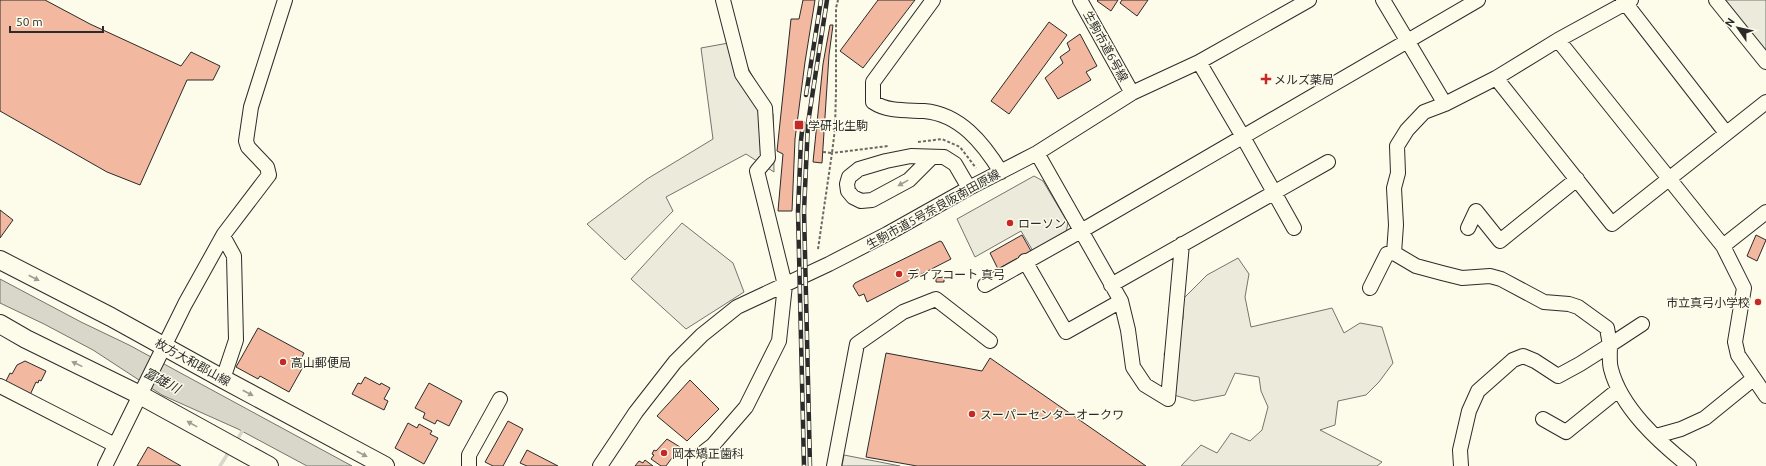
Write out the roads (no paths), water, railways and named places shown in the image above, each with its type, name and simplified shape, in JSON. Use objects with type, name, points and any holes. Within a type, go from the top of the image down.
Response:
[{"type":"main road","name":"枚方大和郡山線","points":[[0,260],[164,346],[385,466]]},
{"type":"main road","points":[[0,324],[26,339],[140,395],[269,466]]},
{"type":"street","points":[[105,466],[185,304],[223,236],[269,175],[267,167],[248,147],[246,141],[251,107],[285,0]]},
{"type":"street","points":[[695,466],[695,459],[713,445],[746,407],[779,341],[785,285],[757,171],[768,158],[765,108],[742,74],[723,0]]},
{"type":"street","points":[[933,0],[873,82],[873,102],[882,108],[940,114],[958,123],[976,138],[1001,172]]},
{"type":"street","name":"生駒市道6号線","points":[[1080,0],[1132,93]]},
{"type":"street","name":"生駒市道5号奈良阪南田原線","points":[[600,466],[636,412],[675,362],[702,335],[738,307],[829,264],[887,234],[969,188],[1037,153],[1132,93],[1199,62],[1309,0]]},
{"type":"street","points":[[1383,0],[1445,104]]},
{"type":"street","points":[[984,285],[1081,231],[1478,0]]},
{"type":"street","points":[[1716,0],[1766,62]]},
{"type":"street","points":[[1394,253],[1396,225],[1394,188],[1398,173],[1397,146],[1407,130],[1424,112],[1445,104],[1496,78],[1626,1],[1726,133]]},
{"type":"street","points":[[1558,40],[1723,246],[1744,288],[1736,342],[1738,355],[1766,396]]},
{"type":"street","points":[[1199,62],[1294,228]]},
{"type":"street","points":[[1496,78],[1612,224],[1669,177],[1766,102]]},
{"type":"street","points":[[1037,153],[1121,301],[1128,330],[1133,367],[1145,385],[1168,399],[1182,244]]},
{"type":"street","points":[[932,157],[909,180],[872,200],[861,201],[853,197],[848,192],[847,184],[849,177],[859,169],[886,161],[911,156],[944,157],[950,160],[960,172],[969,188]]},
{"type":"street","points":[[1111,285],[1328,162]]},
{"type":"street","points":[[1468,228],[1476,211],[1500,242],[1577,179]]},
{"type":"street","points":[[1723,246],[1766,212]]},
{"type":"street","points":[[223,236],[234,256],[236,340],[223,379]]},
{"type":"street","points":[[1370,288],[1387,254],[1394,253],[1416,266],[1462,278],[1490,276],[1501,279],[1544,302],[1569,304],[1578,307],[1608,328],[1611,368],[1618,390],[1633,413],[1668,449],[1689,466]]},
{"type":"street","points":[[1025,261],[1066,332],[1121,301]]},
{"type":"street","points":[[834,466],[857,344],[903,312],[936,299],[990,341]]},
{"type":"street","points":[[1461,466],[1460,450],[1469,411],[1478,392],[1513,360],[1523,356],[1535,361],[1558,376],[1580,364],[1642,324]]},
{"type":"street","points":[[1656,436],[1681,429],[1705,418],[1753,379]]},
{"type":"street","points":[[0,386],[115,445]]},
{"type":"street","points":[[1543,419],[1566,432],[1618,390]]},
{"type":"street","points":[[469,466],[469,455],[500,399]]},
{"type":"water","name":"富雄川","points":[[0,279],[81,322],[129,345],[352,466],[307,466],[238,429],[162,395],[93,350],[0,303]]},
{"type":"waterway","points":[[236,442],[244,428]]},
{"type":"waterway","points":[[220,466],[230,450]]},
{"type":"railway","points":[[806,95],[821,0]]},
{"type":"railway","points":[[810,466],[804,211],[808,123],[827,0]]},
{"type":"railway","points":[[803,123],[798,211],[804,466]]},
{"type":"place","name":"メルズ薬局","points":[[1266,79]]},
{"type":"place","name":"学研北生駒","points":[[799,125]]},
{"type":"place","name":"ローソン","points":[[1010,223]]},
{"type":"place","name":"ディアコート 真弓","points":[[899,274]]},
{"type":"place","name":"市立真弓小学校","points":[[1758,302]]},
{"type":"place","name":"高山郵便局","points":[[283,362]]},
{"type":"place","name":"スーパーセンターオークワ","points":[[972,414]]},
{"type":"place","name":"岡本矯正歯科","points":[[664,453]]}]
